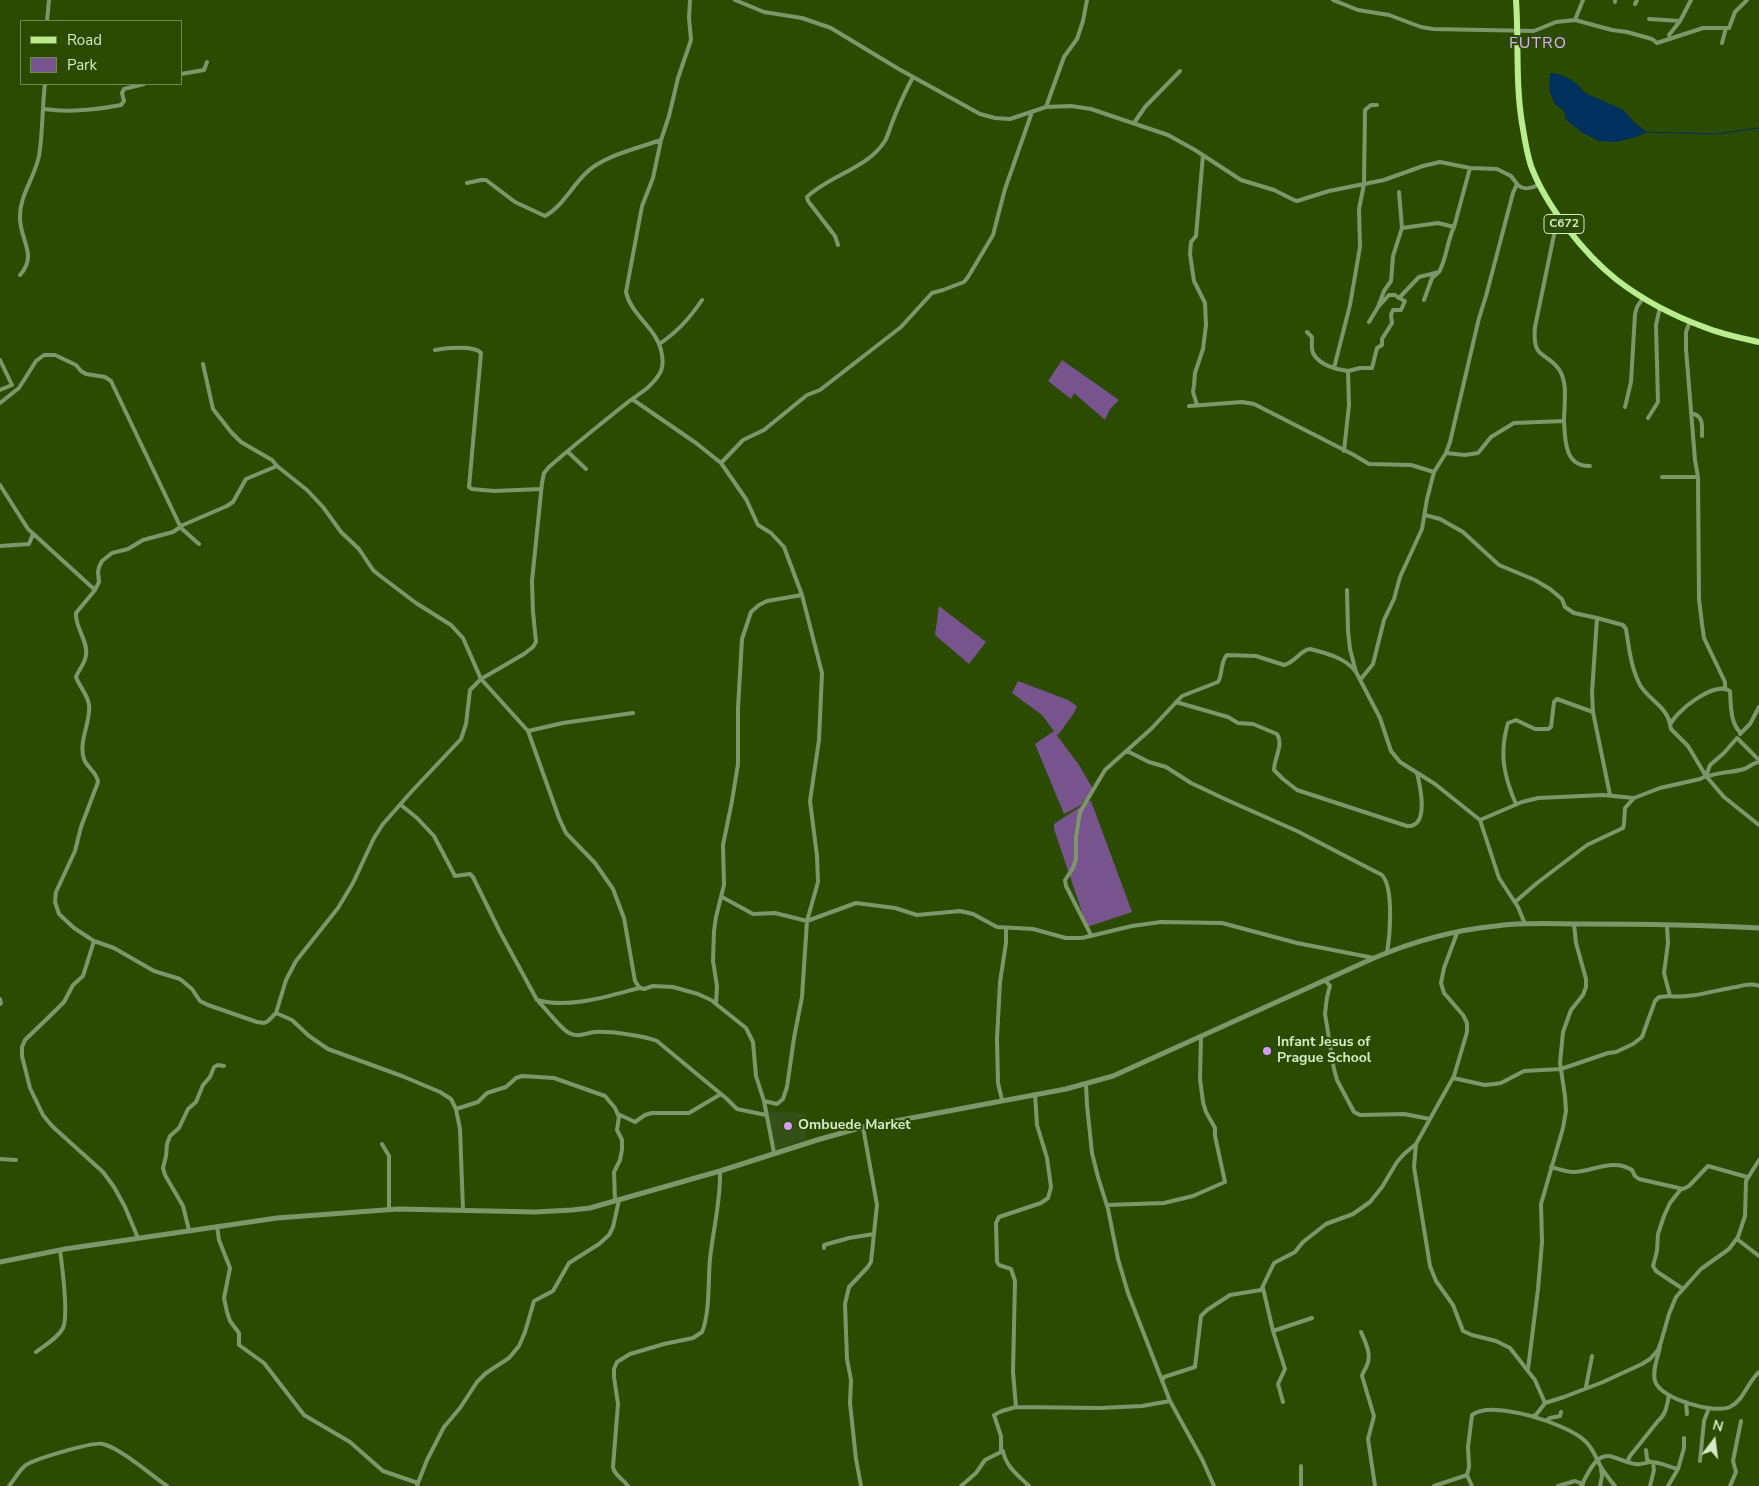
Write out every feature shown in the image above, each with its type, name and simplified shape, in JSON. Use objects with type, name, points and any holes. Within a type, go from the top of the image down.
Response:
[{"type":"main road","name":"C672","points":[[1516,0],[1520,111],[1531,165],[1564,224],[1590,254],[1617,280],[1660,307],[1706,328],[1759,342]]},
{"type":"street","points":[[47,20],[49,0]]},
{"type":"street","points":[[277,466],[246,479],[233,502],[228,506],[209,513],[173,532],[143,540],[130,548],[108,556],[102,561],[98,572],[99,582],[95,590],[76,613],[76,623],[84,640],[86,656],[76,677],[89,702],[88,720],[84,736],[84,760],[96,774],[98,782],[81,827],[75,851],[63,874],[55,898],[59,914],[74,928],[94,941],[114,948],[154,971],[180,979],[200,1001],[261,1023],[271,1020],[276,1013],[286,980],[296,961],[338,908],[353,883],[374,838],[401,804],[461,739],[466,724],[468,694],[470,690],[481,679],[524,654],[536,642],[532,581],[544,474],[549,467],[632,399],[643,393],[660,374],[663,362],[660,344],[631,305],[626,292],[642,206],[653,178],[678,78],[691,40],[690,0]]},
{"type":"street","points":[[735,0],[764,12],[810,20],[831,28],[974,112],[986,116],[1010,119],[1046,108],[1071,106],[1091,109],[1169,136],[1203,155],[1241,180],[1274,190],[1294,200],[1384,180],[1431,163],[1440,162],[1470,168],[1502,170],[1511,176],[1522,188],[1540,184]]},
{"type":"street","points":[[1046,108],[1064,57],[1077,39],[1087,0]]},
{"type":"street","points":[[1333,0],[1358,10],[1389,15],[1421,27],[1433,29],[1534,31],[1556,22],[1575,20],[1652,39],[1657,43],[1703,28],[1729,28],[1735,12],[1747,0]]},
{"type":"street","points":[[1575,20],[1583,0]]},
{"type":"street","points":[[1669,35],[1680,21],[1690,0]]},
{"type":"street","points":[[1649,19],[1680,21]]},
{"type":"street","points":[[1722,43],[1726,28]]},
{"type":"street","points":[[182,74],[204,70],[206,62]]},
{"type":"street","points":[[1134,123],[1146,107],[1180,71]]},
{"type":"street","points":[[838,244],[835,236],[808,201],[807,197],[854,168],[881,146],[886,139],[913,77]]},
{"type":"street","points":[[20,275],[27,268],[29,262],[28,250],[19,219],[21,207],[38,158],[45,85]]},
{"type":"street","points":[[44,110],[76,112],[120,105],[124,101],[122,93],[124,89],[140,85]]},
{"type":"street","points":[[1334,368],[1350,304],[1360,247],[1359,209],[1364,184],[1365,110],[1371,105],[1377,105]]},
{"type":"street","points":[[721,464],[743,440],[772,424],[807,395],[820,390],[901,327],[932,293],[964,282],[993,235],[1006,189],[1032,112]]},
{"type":"street","points":[[467,182],[486,180],[515,202],[545,216],[553,210],[595,165],[661,140]]},
{"type":"street","points":[[1197,405],[1193,392],[1196,372],[1203,349],[1206,319],[1205,303],[1194,281],[1190,254],[1191,242],[1196,236],[1203,155]]},
{"type":"street","points":[[1424,300],[1432,278],[1443,265],[1470,168]]},
{"type":"street","points":[[1360,680],[1373,664],[1382,627],[1394,599],[1400,577],[1418,541],[1434,472],[1446,453],[1458,413],[1479,318],[1501,242],[1509,206],[1517,184]]},
{"type":"street","points":[[1369,322],[1391,281],[1393,256],[1402,228],[1399,192]]},
{"type":"street","points":[[1402,228],[1438,223],[1454,227]]},
{"type":"street","points":[[1564,224],[1554,230],[1534,344],[1540,354],[1561,372],[1564,381],[1564,421],[1569,456],[1576,464],[1590,466]]},
{"type":"street","points":[[1399,298],[1419,276],[1439,272]]},
{"type":"street","points":[[1307,332],[1312,337],[1315,356],[1334,368],[1348,371],[1372,368],[1377,348],[1383,342],[1382,339],[1392,323],[1391,315],[1393,310],[1401,310],[1405,301],[1395,295],[1389,295],[1378,307]]},
{"type":"street","points":[[1625,407],[1631,382],[1635,314],[1637,307],[1644,297]]},
{"type":"street","points":[[660,344],[682,326],[702,300]]},
{"type":"street","points":[[1648,418],[1658,402],[1656,325],[1660,307]]},
{"type":"street","points":[[1690,321],[1686,337],[1698,477],[1702,624],[1704,638],[1725,682],[1725,689]]},
{"type":"street","points":[[435,350],[466,348],[477,350],[481,353],[469,487],[472,489],[494,491],[541,490]]},
{"type":"street","points":[[0,403],[19,388],[36,361],[44,355],[55,355],[76,365],[80,371],[86,374],[105,377],[110,381],[180,527],[200,544]]},
{"type":"street","points":[[0,360],[12,386],[0,390]]},
{"type":"street","points":[[203,364],[213,409],[222,422],[241,442],[272,460],[299,483],[323,507],[336,526],[359,549],[373,570],[458,632],[467,644],[481,679],[528,732],[566,833],[595,863],[613,889],[624,918],[635,981],[639,987],[644,989]]},
{"type":"street","points":[[1344,451],[1348,405],[1348,371]]},
{"type":"street","points":[[632,399],[696,443],[721,464],[746,498],[758,524],[771,532],[784,547],[802,595],[822,673],[819,740],[810,801],[817,856],[818,882],[808,921],[802,997],[785,1093],[781,1102],[777,1104],[764,1101]]},
{"type":"street","points":[[1189,406],[1242,402],[1254,404],[1369,464],[1411,465],[1434,472]]},
{"type":"street","points":[[1692,413],[1702,420],[1702,436]]},
{"type":"street","points":[[1446,453],[1465,455],[1478,453],[1491,437],[1514,424],[1564,421]]},
{"type":"street","points":[[568,452],[586,469]]},
{"type":"street","points":[[1662,477],[1698,477]]},
{"type":"street","points":[[0,485],[33,534],[95,590]]},
{"type":"street","points":[[1425,514],[1440,519],[1463,532],[1499,565],[1535,580],[1550,589],[1574,613],[1623,625],[1626,629],[1634,671],[1641,686],[1668,716],[1671,729],[1688,746],[1706,776],[1727,801],[1759,825]]},
{"type":"street","points":[[0,546],[29,544],[33,534]]},
{"type":"street","points":[[1347,590],[1348,631],[1356,672],[1380,718],[1391,751],[1400,762],[1435,784],[1480,820],[1499,878],[1515,902],[1526,924]]},
{"type":"street","points":[[716,1004],[717,986],[713,960],[714,931],[724,879],[723,845],[738,764],[738,693],[742,639],[751,612],[759,604],[802,595]]},
{"type":"street","points":[[1597,618],[1592,686],[1593,712],[1610,795]]},
{"type":"street","points":[[1091,935],[1066,886],[1065,880],[1073,868],[1076,859],[1077,827],[1082,807],[1105,770],[1176,702],[1188,693],[1218,682],[1221,677],[1224,657],[1229,654],[1256,656],[1284,664],[1296,659],[1304,650],[1310,649],[1342,659],[1356,672]]},
{"type":"street","points":[[1670,725],[1680,712],[1702,694],[1713,690],[1725,689],[1730,691],[1735,725],[1741,733]]},
{"type":"street","points":[[1516,804],[1508,783],[1503,761],[1508,723],[1516,720],[1535,729],[1548,729],[1551,727],[1554,702],[1557,699],[1593,712]]},
{"type":"street","points":[[1176,702],[1228,717],[1238,723],[1253,724],[1277,734],[1280,740],[1274,770],[1282,779],[1297,790],[1407,826],[1415,824],[1422,810],[1422,795],[1417,773]]},
{"type":"street","points":[[1706,776],[1708,767],[1724,753],[1750,724],[1759,707]]},
{"type":"street","points":[[528,732],[563,723],[633,713]]},
{"type":"street","points":[[1515,902],[1536,883],[1587,845],[1622,828],[1624,824],[1624,808],[1634,798],[1660,788],[1693,782],[1713,774],[1744,769],[1752,763],[1759,761],[1737,738]]},
{"type":"street","points":[[1127,751],[1149,762],[1166,767],[1191,783],[1298,831],[1382,875],[1386,883],[1391,920],[1388,953]]},
{"type":"street","points":[[1480,820],[1516,804],[1543,798],[1610,795],[1634,798]]},
{"type":"street","points":[[401,804],[434,836],[455,876],[470,874],[474,877],[500,932],[537,1000],[564,1030],[583,1036],[593,1032],[603,1032],[646,1037],[657,1041],[721,1094],[736,1109],[766,1115]]},
{"type":"street","points":[[722,897],[753,914],[775,913],[808,921],[856,903],[895,908],[917,915],[954,910],[964,911],[978,916],[994,926],[1006,929],[1033,929],[1066,938],[1161,922],[1222,923],[1298,943],[1374,958]]},
{"type":"street","points":[[0,1262],[60,1250],[277,1218],[388,1210],[558,1211],[590,1208],[720,1171],[863,1127],[920,1118],[1086,1084],[1121,1073],[1374,958],[1417,942],[1496,926],[1526,924],[1759,928]]},
{"type":"street","points":[[1528,1369],[1542,1242],[1541,1204],[1563,1128],[1566,1111],[1561,1069],[1561,1048],[1566,1020],[1570,1010],[1583,995],[1586,987],[1586,979],[1576,944],[1574,924]]},
{"type":"street","points":[[1667,925],[1668,943],[1664,973],[1670,996]]},
{"type":"street","points":[[1002,1100],[998,1083],[997,1039],[1000,982],[1006,943],[1006,929]]},
{"type":"street","points":[[1162,1381],[1164,1377],[1195,1367],[1203,1314],[1230,1295],[1259,1292],[1272,1266],[1276,1262],[1295,1252],[1303,1242],[1326,1224],[1353,1214],[1370,1202],[1382,1187],[1397,1162],[1416,1144],[1453,1078],[1466,1039],[1467,1027],[1463,1015],[1443,990],[1442,983],[1444,968],[1456,933]]},
{"type":"street","points":[[94,941],[82,976],[73,985],[64,1002],[25,1040],[22,1047],[22,1056],[30,1088],[43,1115],[52,1126],[103,1172],[114,1186],[138,1238]]},
{"type":"street","points":[[1325,980],[1330,986],[1325,1014],[1334,1069],[1337,1080],[1354,1112],[1360,1115],[1404,1114],[1430,1119]]},
{"type":"street","points":[[1453,1078],[1490,1085],[1501,1083],[1524,1071],[1561,1069],[1600,1055],[1617,1052],[1641,1039],[1658,997],[1692,995],[1745,985],[1755,984],[1759,986]]},
{"type":"street","points":[[537,1000],[564,1004],[653,986],[678,988],[704,996],[750,1033],[756,1076],[764,1101],[774,1153]]},
{"type":"street","points":[[0,999],[0,1004]]},
{"type":"street","points":[[276,1013],[292,1020],[309,1036],[328,1049],[402,1076],[451,1098],[456,1109],[460,1129],[463,1210]]},
{"type":"street","points":[[1107,1205],[1164,1203],[1193,1196],[1225,1182],[1214,1128],[1203,1102],[1200,1079],[1201,1037]]},
{"type":"street","points":[[189,1230],[183,1206],[165,1176],[163,1168],[167,1144],[170,1136],[179,1128],[188,1109],[196,1102],[214,1067],[218,1065],[224,1066]]},
{"type":"street","points":[[217,1226],[219,1240],[230,1268],[224,1298],[230,1321],[238,1331],[239,1345],[264,1363],[304,1415],[350,1442],[383,1471],[418,1485],[427,1460],[442,1431],[477,1382],[486,1373],[509,1358],[519,1346],[526,1330],[534,1301],[554,1291],[569,1263],[598,1244],[608,1234],[613,1224],[617,1201],[614,1175],[620,1160],[622,1140],[618,1130],[618,1114],[605,1096],[575,1084],[547,1077],[518,1077],[506,1087],[485,1095],[478,1102],[456,1109]]},
{"type":"street","points":[[1086,1084],[1086,1105],[1092,1153],[1107,1205],[1118,1259],[1128,1293],[1170,1401],[1202,1459],[1214,1486]]},
{"type":"street","points":[[618,1114],[635,1122],[645,1114],[688,1114],[721,1094]]},
{"type":"street","points":[[1016,1407],[1013,1372],[1014,1281],[1011,1269],[999,1265],[997,1262],[996,1221],[999,1216],[1041,1203],[1050,1195],[1050,1175],[1037,1125],[1035,1094]]},
{"type":"street","points":[[861,1486],[850,1403],[852,1380],[847,1359],[845,1304],[850,1284],[871,1262],[874,1234],[877,1202],[869,1168],[863,1127]]},
{"type":"street","points":[[382,1144],[389,1156],[388,1210]]},
{"type":"street","points":[[1416,1144],[1414,1167],[1428,1256],[1436,1281],[1453,1306],[1463,1331],[1506,1346],[1528,1369],[1538,1385],[1545,1403]]},
{"type":"street","points":[[0,1159],[16,1160]]},
{"type":"street","points":[[1759,1160],[1748,1177],[1745,1188],[1745,1216],[1737,1240],[1728,1249],[1701,1268],[1671,1307],[1654,1377],[1658,1388],[1669,1395],[1709,1408],[1724,1409],[1742,1398],[1748,1385],[1759,1372]]},
{"type":"street","points":[[1551,1167],[1573,1172],[1606,1165],[1624,1167],[1632,1170],[1639,1179],[1681,1189]]},
{"type":"street","points":[[1683,1289],[1656,1271],[1653,1266],[1657,1251],[1658,1234],[1670,1203],[1681,1189],[1689,1186],[1708,1166],[1748,1177]]},
{"type":"street","points":[[628,1486],[617,1476],[613,1467],[618,1404],[614,1370],[623,1357],[656,1346],[693,1338],[703,1330],[710,1282],[710,1259],[721,1184],[720,1171]]},
{"type":"street","points":[[824,1248],[824,1246],[850,1238],[874,1234]]},
{"type":"street","points":[[1737,1240],[1759,1256]]},
{"type":"street","points":[[36,1352],[60,1333],[65,1323],[60,1250]]},
{"type":"street","points":[[1263,1284],[1273,1332],[1285,1369],[1278,1384],[1283,1402]]},
{"type":"street","points":[[1273,1332],[1312,1318]]},
{"type":"street","points":[[1361,1332],[1369,1356],[1367,1367],[1362,1372],[1362,1376],[1374,1416],[1368,1439],[1375,1486]]},
{"type":"street","points":[[1532,1416],[1536,1415],[1545,1403],[1603,1382],[1642,1364],[1650,1359],[1661,1342]]},
{"type":"street","points":[[1586,1387],[1592,1356]]},
{"type":"street","points":[[1627,1462],[1662,1418],[1667,1409],[1669,1395]]},
{"type":"street","points":[[1029,1486],[1010,1468],[1004,1458],[1002,1436],[994,1414],[1016,1407],[1100,1408],[1142,1406],[1170,1401]]},
{"type":"street","points":[[1686,1402],[1687,1414]]},
{"type":"street","points":[[1700,1461],[1704,1421],[1709,1408]]},
{"type":"street","points":[[1472,1486],[1467,1475],[1470,1467],[1468,1448],[1473,1414],[1497,1410],[1548,1420],[1582,1438],[1590,1446],[1601,1467],[1615,1486]]},
{"type":"street","points":[[1548,1420],[1560,1416],[1561,1412]]},
{"type":"street","points":[[1730,1486],[1736,1472],[1733,1461],[1741,1421]]},
{"type":"street","points":[[1668,1486],[1678,1469],[1684,1448],[1684,1438]]},
{"type":"street","points":[[9,1486],[24,1466],[36,1460],[99,1443],[115,1450],[167,1486]]},
{"type":"street","points":[[961,1486],[976,1473],[984,1460],[1000,1453],[1002,1448]]},
{"type":"street","points":[[1646,1450],[1647,1459],[1651,1462],[1654,1470],[1650,1486]]},
{"type":"street","points":[[1558,1486],[1575,1481],[1582,1485],[1597,1460],[1609,1455],[1627,1462],[1642,1465],[1651,1462],[1678,1469]]},
{"type":"street","points":[[1301,1466],[1301,1486]]},
{"type":"street","points":[[1600,1486],[1601,1467]]},
{"type":"street","points":[[1434,1486],[1467,1475]]},
{"type":"shaded area","name":"Ombuede Market","points":[[768,1111],[805,1113],[806,1140],[775,1149]]},
{"type":"green space","points":[[1062,360],[1119,400],[1110,409],[1105,420],[1074,393],[1071,399],[1048,381]]},
{"type":"green space","points":[[939,606],[986,642],[969,664],[935,635]]},
{"type":"green space","points":[[1018,681],[1068,700],[1077,706],[1058,735],[1056,734],[1079,765],[1093,789],[1081,805],[1064,814],[1035,744],[1054,731],[1042,715],[1012,693]]},
{"type":"green space","points":[[1091,801],[1132,912],[1087,927],[1054,829],[1054,824]]},
{"type":"water","points":[[1550,73],[1565,76],[1585,93],[1623,110],[1636,124],[1647,132],[1615,142],[1599,141],[1583,133],[1566,120],[1564,111],[1555,104],[1549,90]]},
{"type":"waterway","points":[[1647,132],[1715,134],[1759,128]]},
{"type":"place","name":"Infant Jesus of Prague School","points":[[1267,1051]]},
{"type":"place","name":"Ombuede Market","points":[[788,1126]]},
{"type":"district","name":"FUTRO","points":[[1538,44]]}]
